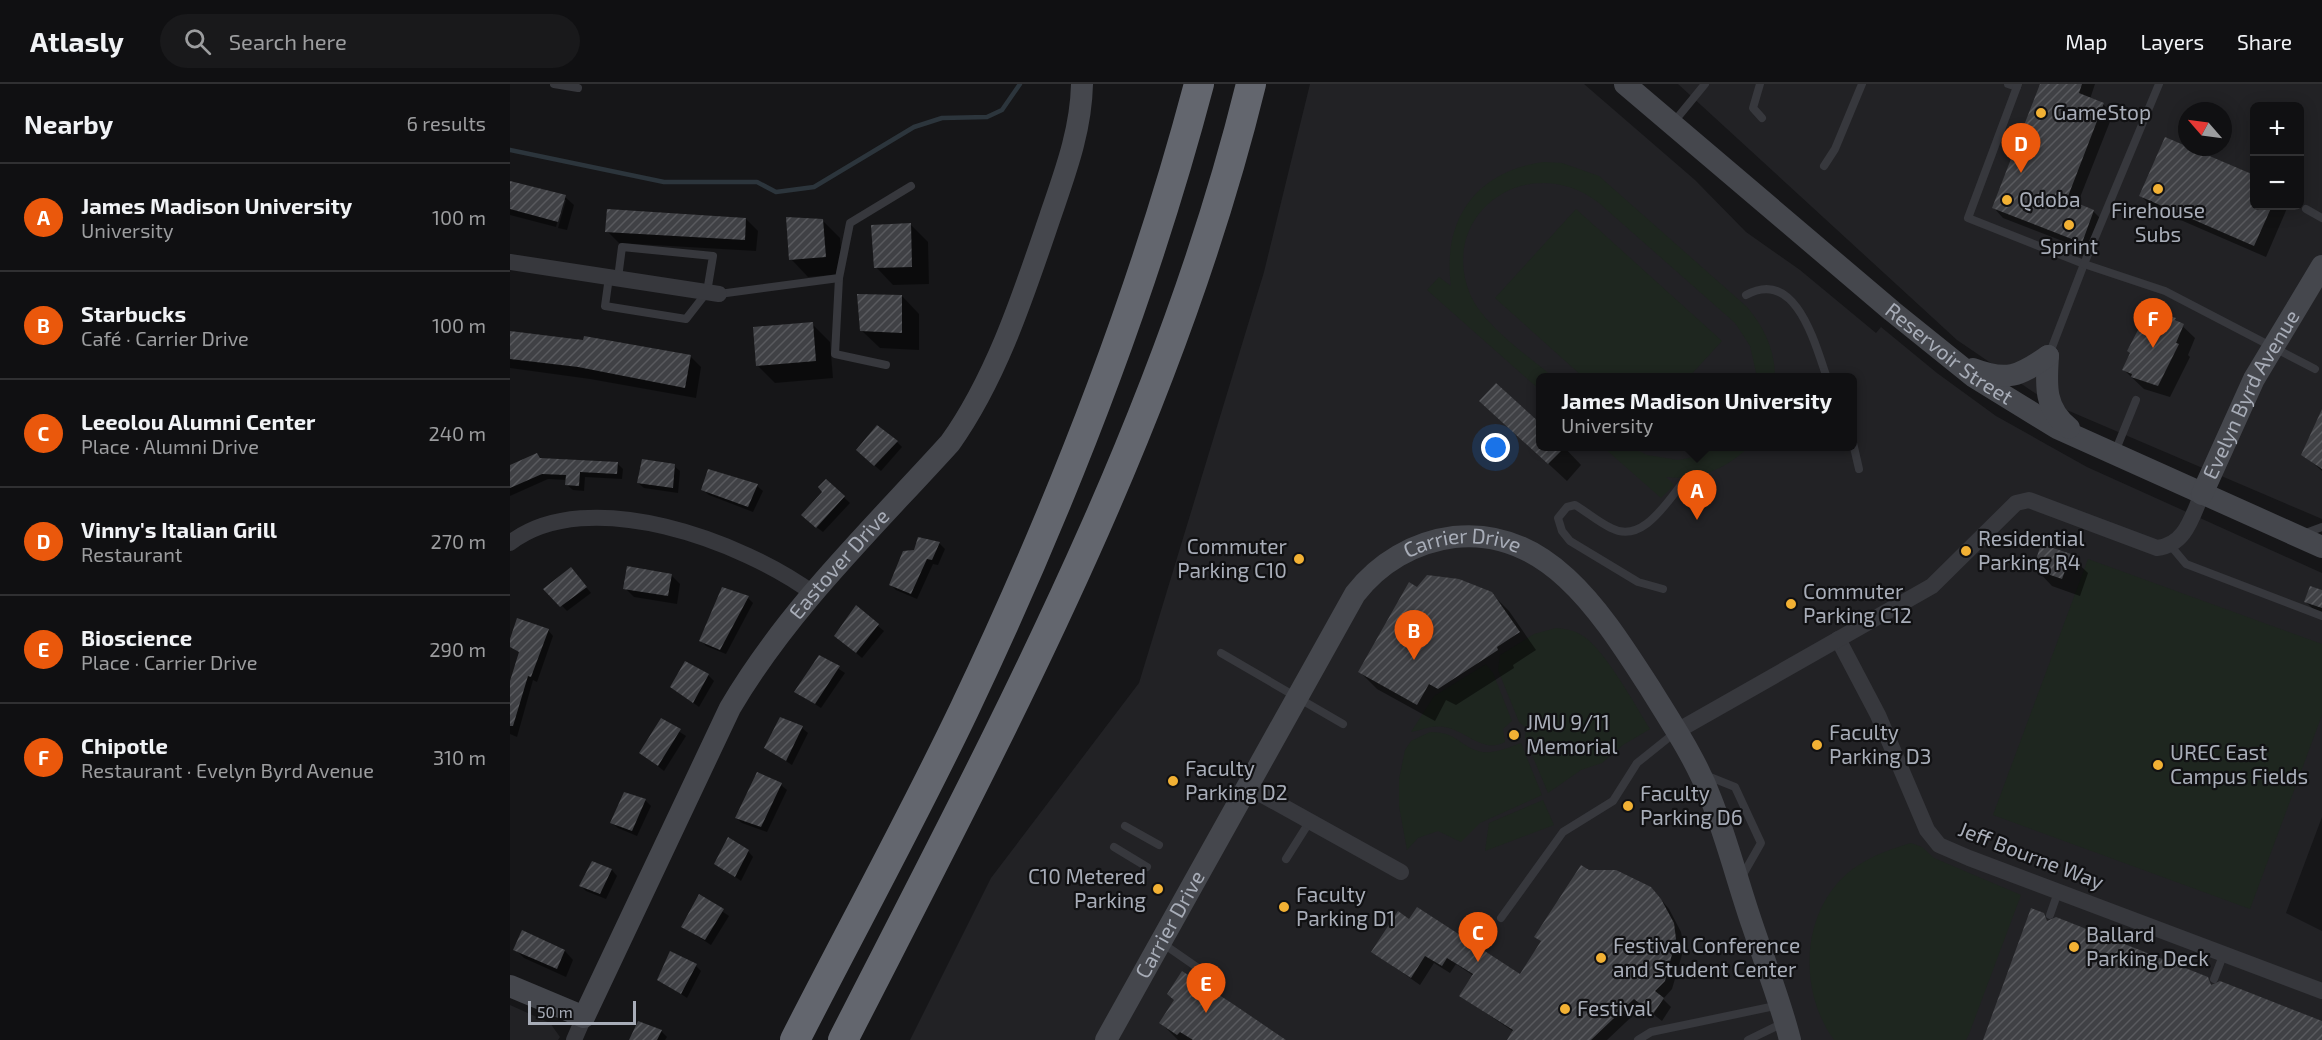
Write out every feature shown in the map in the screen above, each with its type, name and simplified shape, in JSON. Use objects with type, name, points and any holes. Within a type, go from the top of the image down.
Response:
[{"type":"highway","points":[[795,1040],[963,711],[1073,462],[1119,346],[1149,258],[1199,84]]},
{"type":"highway","points":[[843,1040],[1023,686],[1093,536],[1197,270],[1251,84]]},
{"type":"street","name":"Eastover Drive","points":[[573,1040],[730,708],[774,639],[950,443],[965,422],[1010,325],[1039,249],[1079,125],[1082,84]]},
{"type":"street","name":"Reservoir Street","points":[[1625,84],[1955,363],[2015,404],[2090,444],[2322,547]]},
{"type":"street","points":[[510,262],[713,293]]},
{"type":"street","name":"Evelyn Byrd Avenue","points":[[2202,494],[2241,406],[2273,346],[2322,266]]},
{"type":"street","points":[[1955,363],[1989,375],[2007,377],[2027,371],[2049,356]]},
{"type":"street","points":[[2049,356],[2046,386],[2052,410],[2060,420],[2090,444]]},
{"type":"street","points":[[1677,731],[1932,586],[2016,503],[2030,500],[2149,546],[2170,545],[2185,532],[2202,494]]},
{"type":"street","points":[[510,543],[537,527],[559,521],[599,518],[653,524],[703,537],[744,552],[783,573],[814,594]]},
{"type":"street","name":"Carrier Drive","points":[[1106,1040],[1347,605],[1378,569],[1400,554],[1428,543],[1458,537],[1484,537],[1530,551],[1569,580],[1611,627],[1677,731],[1712,799],[1785,1022]]},
{"type":"street","name":"Jeff Bourne Way","points":[[1838,639],[1878,715],[1921,817],[1935,840],[1952,852],[2322,992]]},
{"type":"street","points":[[1248,787],[1401,872]]},
{"type":"street","points":[[510,986],[584,1017]]},
{"type":"lane","points":[[554,84],[578,88]]},
{"type":"lane","points":[[1673,123],[1706,84]]},
{"type":"lane","points":[[1760,84],[1753,108],[1762,118]]},
{"type":"lane","points":[[1824,166],[1835,149],[1862,84]]},
{"type":"lane","points":[[2049,356],[2084,264],[2159,84]]},
{"type":"lane","points":[[2014,85],[1968,218],[2084,264],[2165,291],[2315,369]]},
{"type":"lane","points":[[886,365],[835,354],[839,278],[850,223],[911,186]]},
{"type":"lane","points":[[2306,209],[2322,218]]},
{"type":"lane","points":[[713,293],[713,256],[622,247],[605,306],[686,319],[713,293],[839,278]]},
{"type":"lane","points":[[1746,295],[1756,289],[1768,288],[1787,297],[1804,316],[1825,373]]},
{"type":"lane","points":[[2114,455],[2136,400]]},
{"type":"lane","points":[[1855,451],[1859,469]]},
{"type":"lane","points":[[1663,589],[1638,582],[1570,541],[1562,531],[1558,518],[1567,507],[1575,505],[1611,529],[1625,533],[1640,529],[1655,517],[1682,485]]},
{"type":"lane","points":[[2298,536],[2322,527]]},
{"type":"lane","points":[[2170,545],[2186,564],[2322,616]]},
{"type":"lane","points":[[1221,653],[1343,724]]},
{"type":"lane","points":[[1501,918],[1563,832],[1613,801],[1637,763],[1677,731]]},
{"type":"lane","points":[[1699,773],[1735,787],[1761,843],[1738,882]]},
{"type":"lane","points":[[1286,859],[1310,821]]},
{"type":"lane","points":[[1125,826],[1160,845]]},
{"type":"lane","points":[[1114,847],[1147,867]]},
{"type":"lane","points":[[2050,915],[2058,892]]},
{"type":"lane","points":[[1161,943],[1211,977]]},
{"type":"lane","points":[[2214,979],[2224,953]]},
{"type":"lane","points":[[1638,1040],[1651,1032],[1785,1022]]},
{"type":"lane","points":[[1748,1040],[1785,1022]]},
{"type":"shaded area","points":[[1310,84],[1584,84],[1695,180],[1746,232],[1800,270],[1876,333],[1881,327],[1937,373],[1996,416],[2087,467],[2322,573],[2322,817],[2286,913],[2322,931],[2322,1040],[910,1040],[991,878],[1139,683],[1264,272]]},
{"type":"shaded area","points":[[1678,84],[2322,84],[2322,519],[2048,402],[1957,340]]},
{"type":"shaded area","points":[[1543,162],[1562,163],[1599,176],[1747,307],[1759,323],[1771,348],[1775,373],[1756,373],[1750,346],[1735,323],[1599,203],[1572,188],[1545,183],[1519,186],[1496,197],[1478,215],[1467,238],[1463,264],[1470,294],[1476,306],[1495,328],[1548,373],[1536,373],[1536,387],[1427,290],[1439,277],[1451,286],[1452,240],[1458,220],[1469,203],[1482,188],[1499,176],[1519,167]]},
{"type":"shaded area","points":[[1576,209],[1722,341],[1693,373],[1579,373],[1495,298]]},
{"type":"shaded area","points":[[1608,451],[1639,451],[1647,455],[1678,460],[1709,451],[1744,451],[1731,462],[1711,472],[1690,477],[1666,477],[1674,485],[1661,498]]},
{"type":"shaded area","name":"UREC East Campus Fields","points":[[2088,559],[2322,644],[2322,715],[2250,909],[1993,815]]},
{"type":"shaded area","points":[[1556,628],[1576,632],[1592,643],[1619,679],[1650,729],[1623,745],[1602,763],[1581,770],[1548,793],[1525,738],[1526,728],[1519,722],[1498,670],[1500,655],[1534,634]]},
{"type":"shaded area","points":[[1486,664],[1493,673],[1512,721],[1503,729],[1505,742],[1489,745],[1444,727],[1431,727],[1411,732],[1434,696]]},
{"type":"shaded area","points":[[1430,732],[1452,736],[1471,748],[1483,752],[1500,750],[1521,743],[1542,795],[1480,823],[1461,842],[1438,831],[1418,838],[1407,850],[1399,806],[1399,779],[1405,750],[1411,741]]},
{"type":"shaded area","points":[[1543,800],[1554,825],[1485,851],[1489,823]]},
{"type":"shaded area","points":[[1911,843],[1922,847],[1934,858],[2021,895],[1969,1034],[1966,1040],[1834,1040],[1823,1022],[1811,983],[1811,941],[1816,921],[1824,902],[1836,885],[1852,870],[1880,854]]},
{"type":"shaded area","points":[[510,1005],[550,1023],[560,1037],[558,1040],[510,1040]]},
{"type":"building","points":[[2040,84],[2082,84],[2079,93],[2104,103],[2067,199],[2094,210],[2082,243],[1992,208]]},
{"type":"building","points":[[2165,137],[2178,143],[2178,156],[2210,156],[2250,173],[2250,210],[2270,210],[2254,246],[2139,196]]},
{"type":"building","points":[[510,181],[566,195],[558,222],[510,209]]},
{"type":"building","points":[[607,209],[746,218],[745,240],[605,232]]},
{"type":"building","points":[[786,217],[823,219],[826,257],[789,260]]},
{"type":"building","points":[[911,223],[912,267],[874,268],[871,225]]},
{"type":"building","points":[[857,294],[902,295],[902,333],[860,331]]},
{"type":"building","points":[[2149,309],[2176,318],[2175,320],[2184,324],[2176,343],[2179,344],[2158,386],[2131,377],[2132,374],[2122,370],[2130,353],[2127,351]]},
{"type":"building","points":[[813,322],[816,361],[756,366],[753,327]]},
{"type":"building","points":[[510,331],[583,340],[584,336],[691,355],[685,388],[578,367],[510,359]]},
{"type":"building","points":[[1496,383],[1536,419],[1536,451],[1561,451],[1548,464],[1479,401]]},
{"type":"building","points":[[2322,409],[2322,469],[2301,455]]},
{"type":"building","points":[[877,425],[898,441],[874,466],[856,450]]},
{"type":"building","points":[[537,453],[540,458],[618,462],[617,474],[580,472],[579,486],[565,485],[566,475],[542,474],[510,488],[510,465]]},
{"type":"building","points":[[642,459],[675,464],[673,488],[637,483]]},
{"type":"building","points":[[708,469],[758,484],[748,507],[701,490]]},
{"type":"building","points":[[826,479],[845,496],[816,528],[801,515],[822,492],[818,487]]},
{"type":"building","points":[[918,537],[940,542],[932,560],[927,559],[911,594],[889,585],[903,551],[914,550]]},
{"type":"building","points":[[2041,544],[2071,554],[2062,579],[2033,569]]},
{"type":"building","points":[[627,566],[672,574],[668,596],[623,589]]},
{"type":"building","points":[[571,567],[587,587],[560,607],[543,589]]},
{"type":"building","points":[[1427,575],[1459,579],[1492,592],[1520,632],[1497,647],[1498,650],[1438,689],[1429,684],[1417,705],[1358,672],[1409,582],[1417,587]]},
{"type":"building","points":[[2310,586],[2322,590],[2322,608],[2304,602]]},
{"type":"building","points":[[722,587],[749,596],[720,650],[699,641]]},
{"type":"building","points":[[856,605],[879,624],[856,653],[834,636]]},
{"type":"building","points":[[517,618],[549,629],[531,677],[528,676],[513,726],[510,726],[510,681],[519,652],[510,647],[510,639]]},
{"type":"building","points":[[819,655],[840,666],[815,704],[794,692]]},
{"type":"building","points":[[685,661],[709,674],[693,703],[670,687]]},
{"type":"building","points":[[780,717],[803,726],[786,761],[764,748]]},
{"type":"building","points":[[661,718],[681,729],[658,766],[639,753]]},
{"type":"building","points":[[757,772],[782,783],[761,827],[735,818]]},
{"type":"building","points":[[624,792],[646,799],[632,831],[610,823]]},
{"type":"building","points":[[728,837],[749,850],[735,877],[714,864]]},
{"type":"building","points":[[592,861],[612,869],[600,894],[579,886]]},
{"type":"building","name":"Festival Conference and Student Center","points":[[1581,865],[1589,870],[1616,870],[1651,887],[1661,899],[1674,923],[1676,939],[1665,981],[1655,991],[1664,998],[1653,1014],[1634,999],[1591,1040],[1507,1040],[1513,1030],[1459,996],[1473,974],[1447,958],[1442,966],[1425,956],[1411,978],[1371,952],[1398,911],[1409,919],[1417,907],[1520,974],[1541,941],[1534,937]]},
{"type":"building","points":[[699,894],[724,909],[705,940],[681,927]]},
{"type":"building","name":"Ballard Parking Deck","points":[[2031,908],[2044,913],[2047,921],[2056,917],[2208,977],[2211,985],[2220,981],[2322,1021],[2322,1040],[1983,1040]]},
{"type":"building","points":[[522,930],[565,950],[557,969],[513,950]]},
{"type":"building","points":[[670,951],[697,964],[681,994],[657,980]]},
{"type":"building","points":[[1182,971],[1286,1040],[1193,1040],[1180,1032],[1177,1035],[1159,1023],[1174,1000],[1167,994]]},
{"type":"building","points":[[638,1021],[662,1030],[657,1040],[629,1040]]},
{"type":"waterway","points":[[510,150],[664,182],[757,182],[776,192],[814,187],[914,127],[942,118],[987,117],[1002,110],[1020,84]]},
{"type":"place","name":"GameStop","points":[[2041,113]]},
{"type":"place","name":"Vinny's Italian Grill","points":[[2021,173]]},
{"type":"place","name":"Firehouse Subs","points":[[2158,189]]},
{"type":"place","name":"Qdoba","points":[[2007,200]]},
{"type":"place","name":"Sprint","points":[[2069,225]]},
{"type":"place","name":"Chipotle","points":[[2153,348]]},
{"type":"place","name":"James Madison University","points":[[1697,520]]},
{"type":"place","name":"Residential Parking R4","points":[[1966,551]]},
{"type":"place","name":"Commuter Parking C10","points":[[1299,559]]},
{"type":"place","name":"Commuter Parking C12","points":[[1791,604]]},
{"type":"place","name":"Starbucks","points":[[1414,660]]},
{"type":"place","name":"JMU 9/11 Memorial","points":[[1514,735]]},
{"type":"place","name":"Faculty Parking D3","points":[[1817,745]]},
{"type":"place","name":"UREC East Campus Fields","points":[[2158,765]]},
{"type":"place","name":"Faculty Parking D2","points":[[1173,781]]},
{"type":"place","name":"Faculty Parking D6","points":[[1628,806]]},
{"type":"place","name":"C10 Metered Parking","points":[[1158,889]]},
{"type":"place","name":"Faculty Parking D1","points":[[1284,907]]},
{"type":"place","name":"Ballard Parking Deck","points":[[2074,947]]},
{"type":"place","name":"Festival Conference and Student Center","points":[[1601,958]]},
{"type":"place","name":"Leeolou Alumni Center","points":[[1478,962]]},
{"type":"place","name":"Festival","points":[[1565,1009]]},
{"type":"place","name":"Bioscience","points":[[1206,1013]]}]
